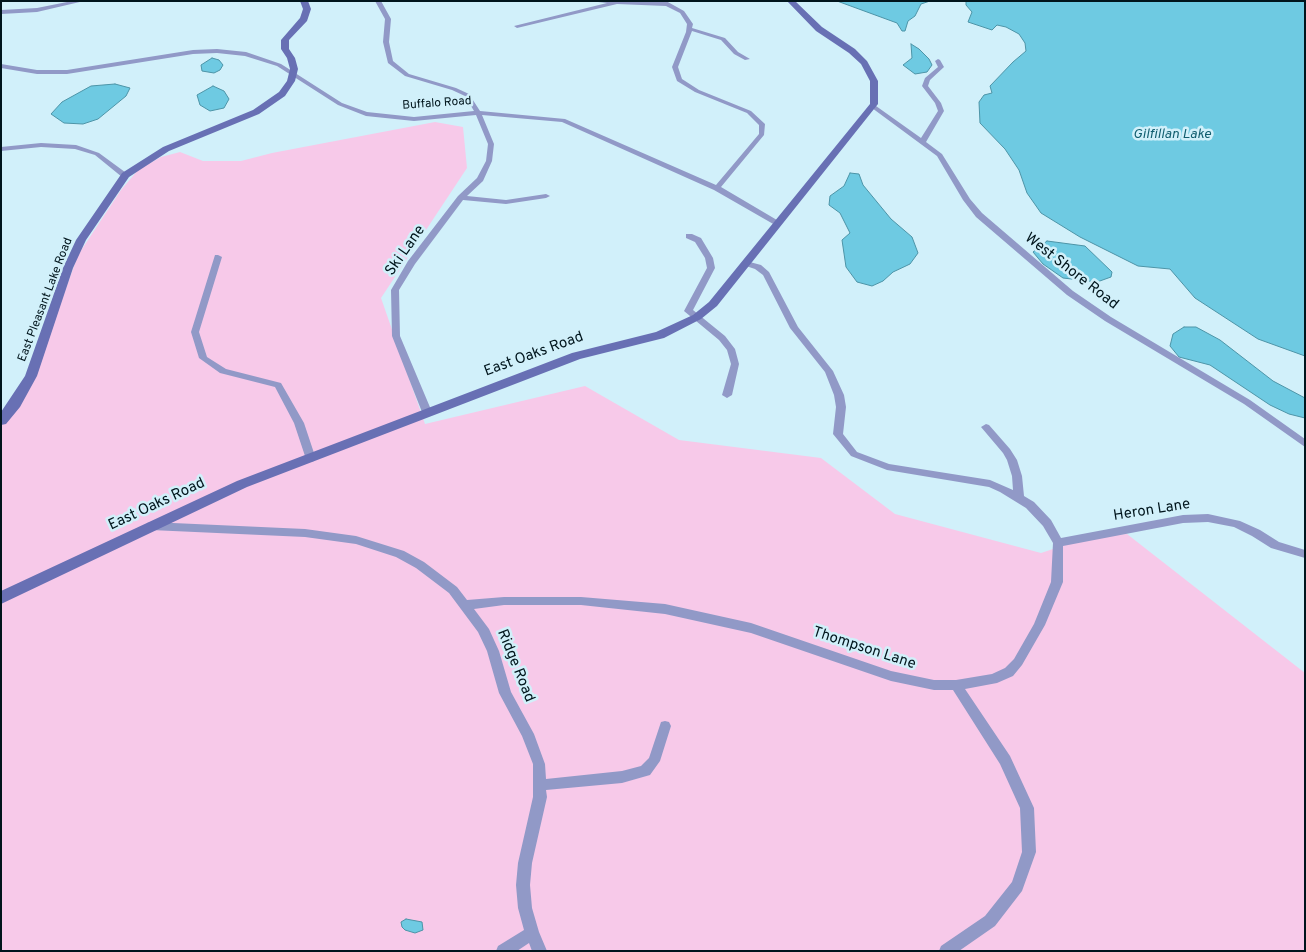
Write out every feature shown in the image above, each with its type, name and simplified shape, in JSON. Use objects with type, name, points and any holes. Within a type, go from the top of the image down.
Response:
[{"type":"street","points":[[1,12],[38,10],[81,1]]},
{"type":"street","points":[[292,74],[293,63],[286,49],[285,40],[304,19],[306,9],[304,1]]},
{"type":"street","name":"Ski Lane","points":[[378,1],[388,19],[387,57],[394,67],[415,78],[461,91],[472,100],[489,136],[491,153],[480,179],[461,198],[411,263],[396,290],[396,336],[427,412]]},
{"type":"street","points":[[592,1],[615,3],[663,2],[686,16],[690,29],[675,67],[679,80],[697,91],[749,112],[759,120],[763,128],[762,134],[718,188]]},
{"type":"street","points":[[790,1],[819,29],[852,51],[864,63],[874,81],[876,98],[874,107]]},
{"type":"street","points":[[517,26],[615,3]]},
{"type":"street","points":[[690,29],[723,39],[746,59]]},
{"type":"street","name":"Buffalo Road","points":[[1,66],[37,72],[67,72],[180,54],[217,51],[263,59],[292,74],[340,104],[366,114],[414,119],[478,113],[563,120],[718,188],[778,224]]},
{"type":"street","points":[[923,141],[941,112],[938,103],[925,86],[928,79],[941,67],[938,61]]},
{"type":"street","name":"East Pleasant Lake Road","points":[[1,421],[15,404],[31,376],[74,254],[89,227],[125,174],[166,149],[246,118],[266,106],[287,87],[292,74]]},
{"type":"street","name":"West Shore Road","points":[[874,107],[923,141],[946,162],[966,200],[979,215],[1070,292],[1108,319],[1247,402],[1305,444]]},
{"type":"street","name":"East Oaks Road","points":[[1,598],[242,484],[427,412],[589,352],[660,335],[697,318],[712,304],[874,107]]},
{"type":"street","points":[[1,149],[41,145],[76,147],[97,154],[125,174]]},
{"type":"street","points":[[461,198],[506,202],[546,196]]},
{"type":"street","points":[[690,236],[698,240],[711,262],[709,274],[688,311],[722,338],[731,349],[735,364],[727,395]]},
{"type":"street","points":[[218,258],[195,332],[203,358],[223,371],[278,384],[299,423],[310,459]]},
{"type":"street","points":[[746,263],[758,267],[766,274],[794,328],[829,371],[839,395],[841,407],[838,434],[854,454],[887,467],[990,484],[1019,498],[1039,513],[1058,543]]},
{"type":"street","points":[[986,427],[1007,451],[1012,460],[1017,476],[1019,498]]},
{"type":"street","name":"Heron Lane","points":[[1058,543],[1183,519],[1208,518],[1236,524],[1256,532],[1275,545],[1305,554]]},
{"type":"street","name":"Ridge Road","points":[[151,526],[305,533],[356,540],[400,554],[420,565],[438,577],[467,605],[483,629],[493,651],[506,693],[534,746],[539,764],[541,786],[537,816],[525,863],[523,885],[525,908],[532,934],[540,951]]},
{"type":"street","name":"Thompson Lane","points":[[467,605],[504,601],[562,600],[626,604],[665,609],[751,628],[904,680],[934,685],[956,685],[993,679],[1009,672],[1018,662],[1039,625],[1057,582],[1058,543]]},
{"type":"street","points":[[946,951],[990,921],[1017,886],[1029,852],[1027,808],[1006,760],[956,685]]},
{"type":"street","points":[[541,786],[622,778],[644,771],[654,761],[665,726]]},
{"type":"street","points":[[503,951],[532,934]]},
{"type":"shaded area","points":[[435,122],[463,127],[467,168],[381,298],[425,424],[585,386],[679,440],[821,458],[895,514],[1041,553],[1092,536],[1127,534],[1305,673],[1305,951],[1,951],[1,420],[41,357],[78,255],[121,190],[138,170],[161,157],[180,152],[203,161],[241,161],[272,153]]},
{"type":"water","points":[[837,1],[930,1],[921,4],[915,16],[908,21],[905,31],[902,31],[897,23]]},
{"type":"water","name":"Gilfillan Lake","points":[[966,1],[1305,1],[1305,356],[1258,339],[1195,298],[1170,269],[1138,266],[1080,237],[1041,213],[1027,193],[1019,170],[1005,149],[980,123],[979,102],[984,95],[992,93],[990,86],[1026,51],[1025,43],[1019,34],[1006,27],[997,25],[992,30],[968,22],[972,12],[966,5]]},
{"type":"water","points":[[911,44],[929,59],[932,65],[927,72],[915,74],[903,65],[912,58]]},
{"type":"water","points":[[212,58],[219,60],[223,65],[220,70],[214,73],[202,71],[201,65]]},
{"type":"water","points":[[115,84],[130,88],[126,96],[98,119],[83,124],[64,123],[51,114],[62,102],[91,86]]},
{"type":"water","points":[[213,86],[224,91],[229,99],[224,108],[210,111],[200,105],[197,95]]},
{"type":"water","points":[[850,173],[859,174],[863,185],[891,219],[912,237],[918,253],[910,264],[893,272],[883,281],[872,286],[857,282],[846,267],[842,240],[850,233],[840,213],[829,205],[830,196],[844,186]]},
{"type":"water","points":[[1047,241],[1085,246],[1112,272],[1111,277],[1097,282],[1063,278],[1043,264],[1033,252]]},
{"type":"water","points":[[1184,327],[1196,327],[1220,340],[1273,381],[1305,398],[1305,418],[1289,414],[1270,405],[1210,365],[1179,357],[1170,346],[1173,334]]},
{"type":"water","points":[[406,919],[422,922],[423,930],[415,933],[405,930],[401,922]]}]
